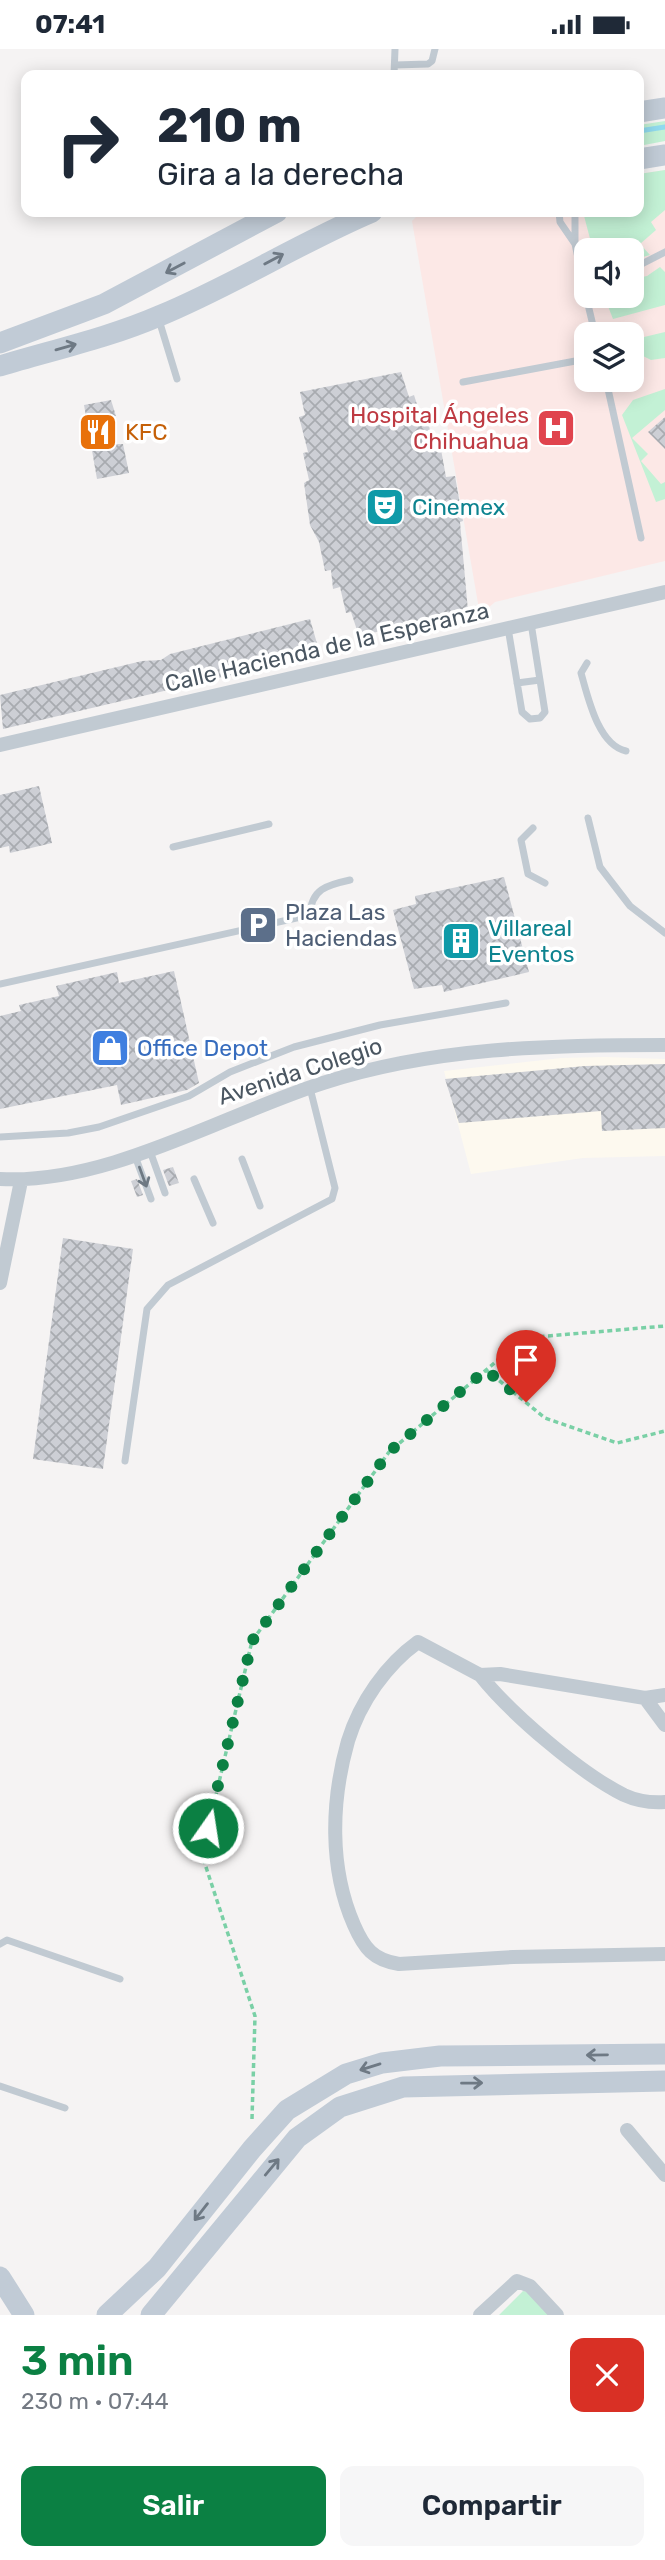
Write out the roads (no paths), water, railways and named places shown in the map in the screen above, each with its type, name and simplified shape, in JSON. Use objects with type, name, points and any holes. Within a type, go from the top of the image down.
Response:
[{"type":"street","points":[[644,111],[665,108]]},
{"type":"street","points":[[644,158],[665,155]]},
{"type":"street","points":[[268,217],[104,304],[38,330],[2,336],[7,364],[159,317],[360,217]]},
{"type":"street","name":"Calle Hacienda de la Esperanza","points":[[0,745],[665,592]]},
{"type":"street","name":"Avenida Colegio","points":[[0,1179],[22,1181],[88,1169],[150,1151],[233,1115],[387,1065],[462,1053],[573,1045],[665,1045]]},
{"type":"street","points":[[0,1283],[22,1181]]},
{"type":"street","points":[[665,1802],[649,1803],[624,1795],[579,1765],[496,1696],[480,1675],[418,1642],[396,1658],[377,1684],[349,1740],[338,1805],[335,1861],[342,1899],[363,1944],[370,1953],[384,1962],[399,1964],[513,1957],[665,1954]]},
{"type":"street","points":[[480,1675],[500,1674],[645,1698],[665,1695]]},
{"type":"street","points":[[645,1698],[665,1725]]},
{"type":"street","points":[[107,2315],[157,2268],[252,2149],[287,2111],[346,2074],[382,2063],[440,2056],[665,2054]]},
{"type":"street","points":[[151,2315],[297,2138],[340,2107],[373,2094],[429,2084],[665,2081]]},
{"type":"street","points":[[627,2130],[665,2175]]},
{"type":"street","points":[[0,2277],[24,2315]]},
{"type":"street","points":[[480,2315],[517,2281],[530,2286],[557,2315]]},
{"type":"lane","points":[[394,70],[395,49]]},
{"type":"lane","points":[[394,65],[428,64],[432,61],[435,49]]},
{"type":"lane","points":[[560,217],[574,243]]},
{"type":"lane","points":[[575,217],[575,238]]},
{"type":"lane","points":[[644,263],[665,252]]},
{"type":"lane","points":[[159,317],[177,379]]},
{"type":"lane","points":[[463,382],[574,361]]},
{"type":"lane","points":[[609,392],[641,538]]},
{"type":"lane","points":[[508,628],[522,712],[530,719],[540,718],[545,712],[531,623]]},
{"type":"lane","points":[[587,663],[581,673],[591,706],[609,742],[626,751]]},
{"type":"lane","points":[[517,683],[540,680]]},
{"type":"lane","points":[[588,818],[600,866],[630,907],[665,933]]},
{"type":"lane","points":[[173,847],[269,824]]},
{"type":"lane","points":[[533,828],[521,840],[528,874],[545,883]]},
{"type":"lane","points":[[0,984],[310,915],[310,901],[321,888],[351,880]]},
{"type":"lane","points":[[0,1136],[68,1133],[99,1127],[189,1096],[230,1072],[294,1047],[380,1025],[506,1003]]},
{"type":"lane","points":[[125,1461],[147,1308],[153,1298],[168,1285],[332,1199],[335,1188],[310,1088]]},
{"type":"lane","points":[[150,1151],[165,1193]]},
{"type":"lane","points":[[135,1155],[150,1199]]},
{"type":"lane","points":[[242,1160],[260,1206]]},
{"type":"lane","points":[[194,1179],[213,1223]]},
{"type":"lane","points":[[0,1944],[7,1940],[120,1979]]},
{"type":"lane","points":[[0,2086],[65,2108]]},
{"type":"waterway","points":[[644,130],[665,127]]},
{"type":"place","name":"Hospital Ángeles Chihuahua","points":[[556,428]]},
{"type":"place","name":"KFC","points":[[98,432]]},
{"type":"place","name":"Cinemex","points":[[385,507]]},
{"type":"place","name":"Plaza Las Haciendas","points":[[258,925]]},
{"type":"place","name":"Villareal Eventos","points":[[461,941]]},
{"type":"place","name":"Office Depot","points":[[110,1048]]}]
